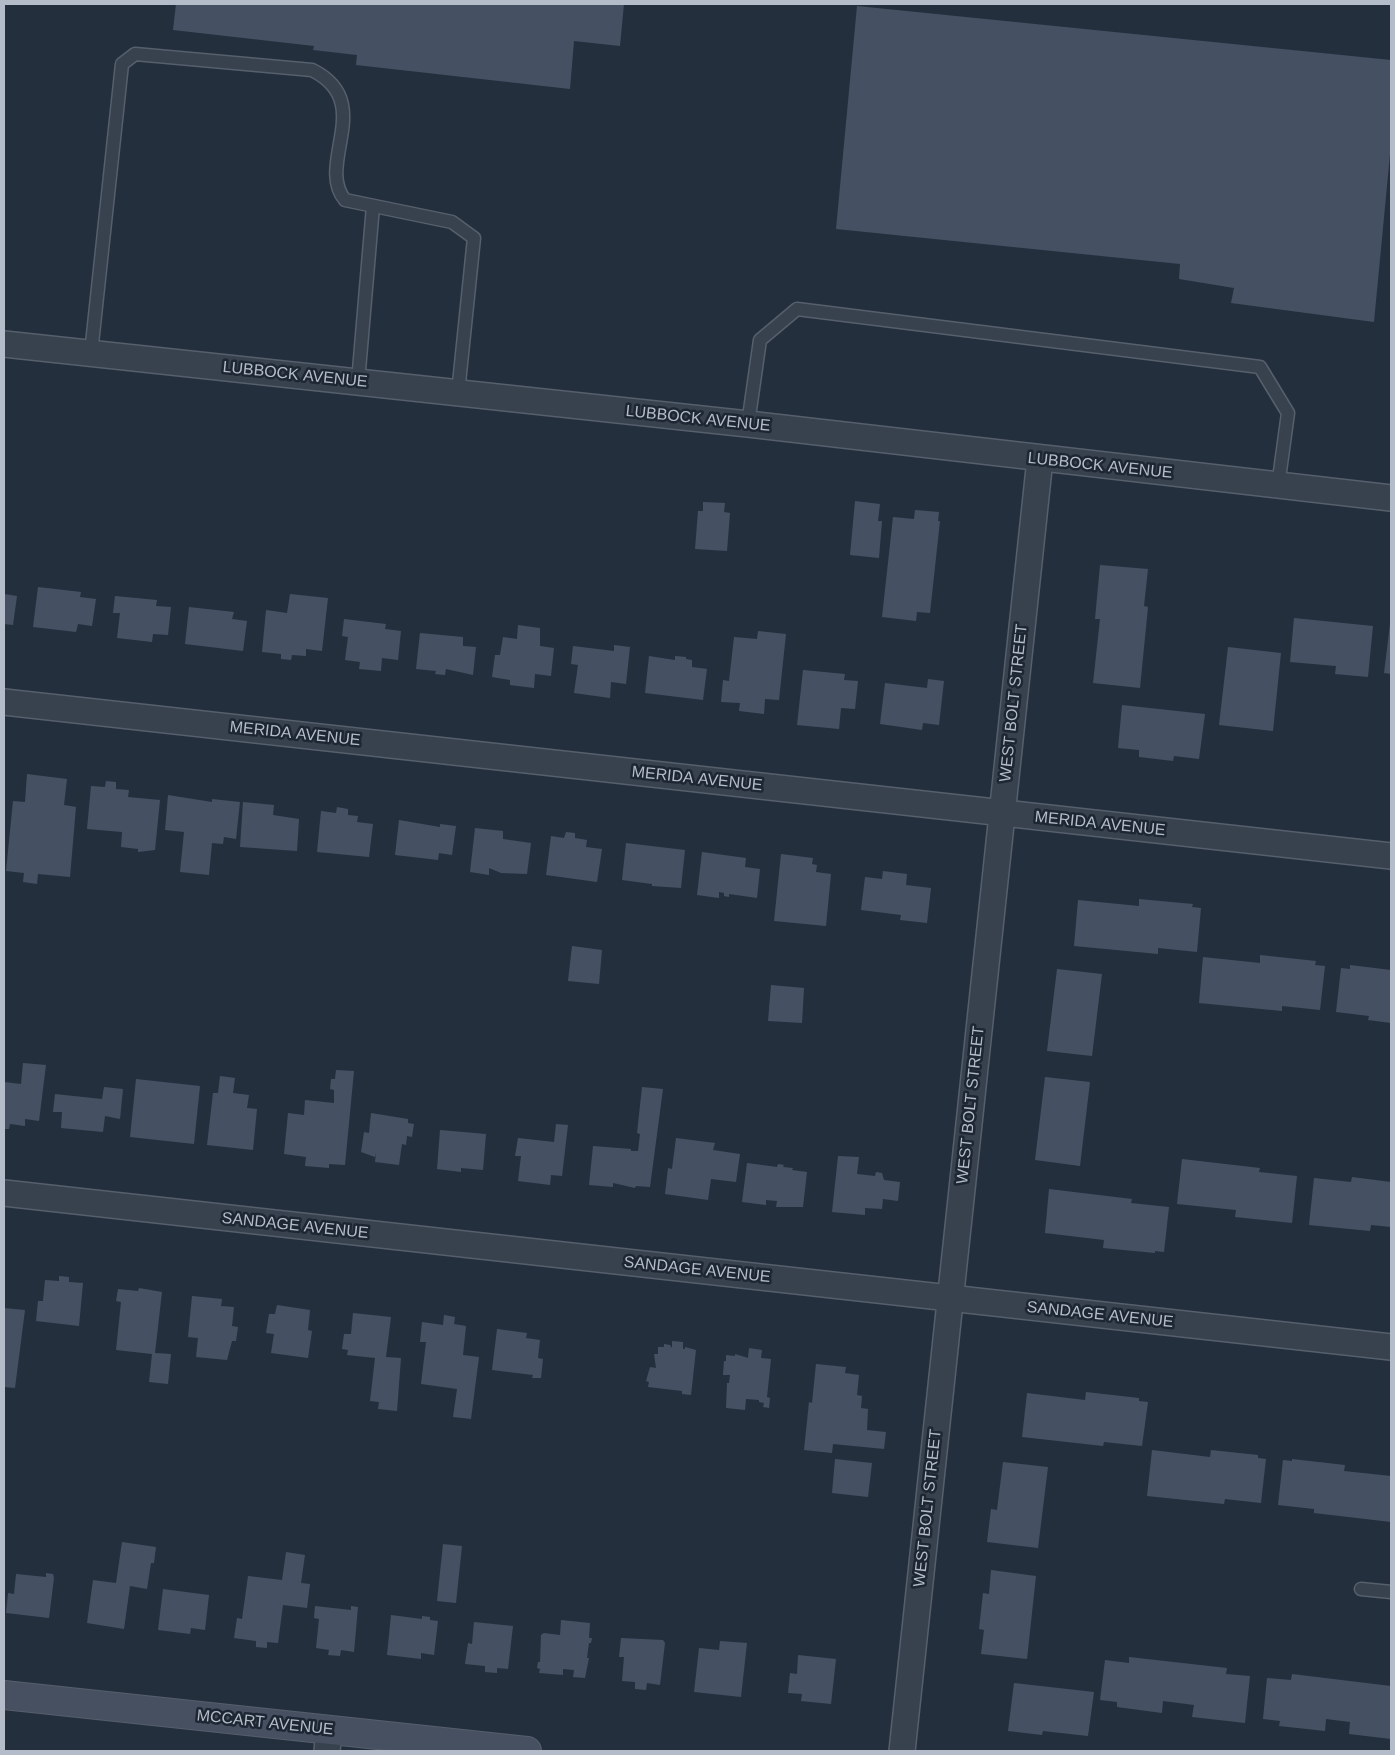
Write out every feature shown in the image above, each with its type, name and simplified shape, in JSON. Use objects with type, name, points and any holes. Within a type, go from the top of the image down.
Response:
[{"type":"main road","name":"MCCART AVENUE","points":[[4,1695],[328,1741],[527,1751]]},
{"type":"street","name":"LUBBOCK AVENUE","points":[[4,344],[748,424],[1391,498]]},
{"type":"street","name":"WEST BOLT STREET","points":[[902,1751],[1040,459]]},
{"type":"street","name":"MERIDA AVENUE","points":[[4,702],[1391,856]]},
{"type":"street","name":"SANDAGE AVENUE","points":[[4,1193],[1391,1347]]},
{"type":"lane","points":[[92,353],[122,64],[135,54],[312,70],[328,78],[338,90],[343,112],[336,184],[345,200],[452,222],[474,238],[458,393]]},
{"type":"lane","points":[[358,382],[373,206]]},
{"type":"lane","points":[[748,424],[760,340],[797,309],[1260,367],[1288,412],[1278,486]]},
{"type":"lane","points":[[1361,1589],[1391,1592]]},
{"type":"building","points":[[176,4],[624,4],[620,46],[574,41],[570,89],[356,65],[357,55],[313,50],[314,46],[173,30]]},
{"type":"building","points":[[857,6],[1391,60],[1391,144],[1374,322],[1231,303],[1234,288],[1179,279],[1180,264],[836,229]]},
{"type":"building","points":[[855,501],[880,504],[878,521],[882,521],[879,558],[850,555]]},
{"type":"building","points":[[703,502],[725,503],[724,512],[730,513],[727,551],[695,549],[698,511],[703,511]]},
{"type":"building","points":[[915,510],[939,512],[938,521],[940,521],[930,613],[917,612],[916,621],[882,617],[893,517],[914,519]]},
{"type":"building","points":[[1100,565],[1148,569],[1144,606],[1148,607],[1140,688],[1093,683],[1100,619],[1095,619]]},
{"type":"building","points":[[38,587],[81,592],[80,597],[96,599],[92,626],[78,624],[76,632],[33,627]]},
{"type":"building","points":[[4,594],[17,596],[13,625],[4,624]]},
{"type":"building","points":[[290,594],[328,598],[322,651],[306,649],[306,656],[292,655],[291,660],[281,659],[281,654],[262,652],[266,610],[287,613]]},
{"type":"building","points":[[115,596],[157,600],[156,606],[171,607],[168,635],[153,634],[152,642],[117,638],[120,613],[113,613]]},
{"type":"building","points":[[189,607],[234,612],[232,619],[247,621],[243,651],[185,644]]},
{"type":"building","points":[[1294,618],[1373,626],[1368,677],[1335,674],[1336,666],[1290,662]]},
{"type":"building","points":[[344,619],[386,624],[385,629],[401,631],[398,660],[382,658],[381,671],[359,669],[360,662],[345,660],[348,637],[342,636]]},
{"type":"building","points":[[1391,624],[1391,674],[1384,673]]},
{"type":"building","points":[[518,625],[540,628],[540,646],[554,648],[551,676],[535,674],[534,688],[510,685],[510,680],[492,677],[495,655],[500,655],[503,637],[517,639]]},
{"type":"building","points":[[758,631],[786,634],[779,700],[765,699],[764,714],[739,711],[740,703],[721,702],[723,680],[729,681],[734,637],[757,639]]},
{"type":"building","points":[[420,633],[463,637],[463,646],[476,647],[473,675],[446,669],[445,675],[435,674],[436,671],[416,669]]},
{"type":"building","points":[[614,645],[630,647],[626,684],[611,682],[610,698],[574,693],[578,665],[571,664],[573,646],[614,651]]},
{"type":"building","points":[[1228,647],[1281,653],[1273,731],[1219,725]]},
{"type":"building","points":[[649,656],[675,660],[675,656],[686,657],[686,659],[692,660],[692,667],[707,669],[703,700],[645,693]]},
{"type":"building","points":[[803,670],[845,674],[844,680],[858,681],[855,709],[841,708],[839,729],[797,725]]},
{"type":"building","points":[[928,679],[944,681],[939,725],[923,723],[922,730],[880,724],[885,683],[927,688]]},
{"type":"building","points":[[1122,705],[1205,714],[1199,759],[1174,756],[1173,761],[1139,757],[1139,750],[1118,748]]},
{"type":"building","points":[[27,774],[67,779],[64,805],[76,807],[70,877],[38,874],[37,884],[23,882],[24,873],[6,871],[13,801],[25,802]]},
{"type":"building","points":[[106,781],[116,782],[116,789],[129,790],[128,797],[160,800],[155,850],[138,852],[138,849],[121,847],[122,832],[87,829],[91,786],[105,787]]},
{"type":"building","points":[[168,795],[212,802],[212,799],[240,802],[236,839],[224,837],[223,844],[212,843],[209,875],[180,872],[184,832],[165,830]]},
{"type":"building","points":[[243,802],[274,805],[273,815],[299,819],[297,851],[240,847]]},
{"type":"building","points":[[337,807],[348,809],[348,815],[358,816],[357,822],[373,824],[369,857],[317,852],[321,811],[336,813]]},
{"type":"building","points":[[399,820],[440,827],[440,824],[456,826],[452,855],[439,853],[438,860],[395,855]]},
{"type":"building","points":[[475,828],[503,831],[503,839],[531,843],[527,874],[501,873],[489,868],[489,875],[470,872]]},
{"type":"building","points":[[566,832],[575,833],[575,838],[587,840],[586,847],[602,849],[597,882],[546,875],[551,836],[564,838]]},
{"type":"building","points":[[626,843],[685,850],[681,888],[652,886],[652,884],[622,880]]},
{"type":"building","points":[[702,852],[746,858],[745,867],[760,869],[757,898],[729,894],[729,897],[719,892],[719,898],[697,895]]},
{"type":"building","points":[[781,854],[813,858],[812,864],[817,865],[816,872],[831,874],[826,926],[774,921]]},
{"type":"building","points":[[883,871],[907,874],[906,885],[931,888],[927,923],[900,920],[901,915],[861,910],[865,877],[882,879]]},
{"type":"building","points":[[1139,899],[1193,904],[1192,907],[1201,908],[1197,952],[1158,948],[1158,954],[1074,946],[1078,900],[1139,906]]},
{"type":"building","points":[[572,946],[602,950],[599,984],[568,981]]},
{"type":"building","points":[[1260,955],[1316,961],[1315,965],[1325,966],[1320,1010],[1282,1006],[1282,1011],[1199,1003],[1203,957],[1260,963]]},
{"type":"building","points":[[1350,965],[1391,970],[1391,1023],[1368,1020],[1369,1016],[1336,1012],[1341,968],[1350,969]]},
{"type":"building","points":[[1057,969],[1102,974],[1092,1056],[1047,1051]]},
{"type":"building","points":[[771,985],[804,988],[802,1023],[768,1021]]},
{"type":"building","points":[[23,1063],[46,1065],[39,1121],[25,1119],[25,1126],[10,1124],[9,1129],[4,1129],[4,1082],[21,1084]]},
{"type":"building","points":[[336,1070],[354,1071],[345,1165],[329,1164],[329,1168],[305,1166],[306,1157],[284,1154],[288,1113],[304,1115],[305,1100],[334,1103],[334,1090],[330,1089],[331,1079],[335,1079]]},
{"type":"building","points":[[220,1076],[235,1078],[233,1093],[249,1095],[247,1108],[257,1109],[253,1150],[207,1145],[213,1093],[218,1093]]},
{"type":"building","points":[[1045,1077],[1090,1082],[1080,1166],[1035,1160]]},
{"type":"building","points":[[136,1079],[200,1086],[194,1144],[130,1137]]},
{"type":"building","points":[[104,1087],[123,1089],[120,1119],[105,1116],[103,1132],[61,1128],[62,1112],[53,1112],[55,1094],[102,1099]]},
{"type":"building","points":[[642,1087],[663,1089],[650,1187],[636,1186],[635,1188],[613,1183],[613,1187],[589,1185],[593,1146],[638,1151],[640,1134],[637,1133]]},
{"type":"building","points":[[371,1113],[408,1119],[408,1123],[414,1124],[412,1137],[407,1136],[406,1145],[402,1144],[399,1165],[375,1162],[376,1153],[375,1157],[361,1152],[364,1132],[369,1133]]},
{"type":"building","points":[[556,1124],[568,1125],[562,1176],[551,1175],[550,1185],[518,1181],[521,1156],[515,1156],[518,1138],[554,1142]]},
{"type":"building","points":[[440,1130],[486,1134],[483,1170],[461,1168],[461,1172],[437,1169]]},
{"type":"building","points":[[676,1138],[715,1143],[713,1150],[740,1154],[736,1182],[711,1179],[708,1200],[665,1194],[668,1168],[672,1169]]},
{"type":"building","points":[[838,1156],[859,1157],[857,1174],[875,1176],[876,1172],[882,1173],[884,1180],[900,1182],[898,1201],[883,1199],[882,1209],[865,1208],[865,1215],[832,1212]]},
{"type":"building","points":[[1182,1159],[1260,1168],[1259,1172],[1297,1176],[1292,1223],[1235,1217],[1236,1210],[1177,1204]]},
{"type":"building","points":[[747,1163],[777,1167],[778,1164],[784,1165],[783,1167],[793,1168],[792,1170],[807,1172],[803,1207],[776,1207],[777,1201],[766,1200],[766,1205],[742,1202]]},
{"type":"building","points":[[1352,1177],[1391,1182],[1391,1227],[1371,1225],[1370,1231],[1309,1225],[1314,1178],[1351,1182]]},
{"type":"building","points":[[1049,1189],[1132,1199],[1131,1203],[1169,1207],[1164,1252],[1155,1251],[1155,1253],[1103,1248],[1104,1240],[1045,1233]]},
{"type":"building","points":[[59,1276],[69,1277],[69,1282],[83,1283],[79,1326],[36,1321],[38,1301],[43,1301],[45,1280],[59,1281]]},
{"type":"building","points":[[139,1288],[162,1292],[155,1353],[171,1354],[168,1384],[149,1382],[152,1354],[116,1350],[121,1302],[116,1301],[118,1289],[138,1291]]},
{"type":"building","points":[[192,1296],[222,1299],[221,1306],[234,1307],[232,1326],[238,1327],[236,1341],[232,1341],[227,1360],[196,1357],[198,1338],[188,1337]]},
{"type":"building","points":[[277,1305],[310,1310],[308,1330],[312,1331],[308,1358],[271,1353],[274,1334],[266,1333],[269,1314],[275,1314]]},
{"type":"building","points":[[4,1308],[25,1310],[15,1388],[4,1387]]},
{"type":"building","points":[[353,1313],[391,1317],[386,1357],[401,1358],[397,1411],[378,1409],[379,1402],[370,1401],[375,1358],[347,1355],[348,1350],[342,1349],[344,1334],[351,1334]]},
{"type":"building","points":[[444,1315],[455,1317],[454,1324],[466,1326],[463,1355],[479,1357],[471,1419],[453,1417],[457,1389],[421,1384],[426,1342],[420,1342],[422,1322],[443,1325]]},
{"type":"building","points":[[497,1329],[527,1333],[526,1338],[540,1340],[538,1358],[543,1359],[541,1378],[532,1378],[533,1375],[492,1370]]},
{"type":"building","points":[[672,1341],[683,1342],[683,1349],[685,1347],[696,1350],[691,1395],[682,1394],[682,1391],[648,1387],[649,1382],[646,1381],[650,1367],[656,1368],[654,1354],[658,1354],[658,1347],[664,1347],[664,1344],[670,1345],[672,1348]]},
{"type":"building","points":[[749,1348],[762,1350],[761,1358],[771,1359],[767,1397],[770,1398],[769,1408],[763,1407],[764,1403],[759,1402],[759,1400],[746,1399],[745,1410],[726,1408],[727,1383],[729,1383],[730,1375],[723,1375],[726,1355],[735,1356],[735,1354],[748,1358]]},
{"type":"building","points":[[816,1364],[846,1367],[845,1373],[859,1375],[857,1395],[862,1396],[861,1408],[868,1409],[867,1430],[886,1432],[884,1449],[833,1444],[832,1453],[804,1450],[809,1402],[812,1403]]},
{"type":"building","points":[[1086,1392],[1139,1398],[1139,1401],[1148,1402],[1142,1446],[1104,1442],[1103,1446],[1022,1437],[1027,1393],[1085,1400]]},
{"type":"building","points":[[1152,1450],[1210,1457],[1211,1450],[1258,1455],[1258,1458],[1266,1459],[1261,1503],[1225,1499],[1224,1504],[1147,1496]]},
{"type":"building","points":[[835,1459],[872,1463],[868,1497],[832,1493]]},
{"type":"building","points":[[1292,1459],[1345,1465],[1344,1471],[1391,1476],[1391,1522],[1314,1513],[1314,1509],[1278,1505],[1283,1460],[1292,1461]]},
{"type":"building","points":[[1003,1462],[1048,1467],[1038,1548],[987,1542],[991,1509],[997,1510]]},
{"type":"building","points":[[122,1542],[156,1547],[154,1563],[151,1563],[147,1589],[130,1586],[124,1629],[87,1623],[93,1580],[116,1583]]},
{"type":"building","points":[[443,1544],[462,1546],[456,1603],[437,1601]]},
{"type":"building","points":[[286,1552],[305,1555],[301,1583],[310,1584],[307,1608],[283,1605],[278,1643],[267,1642],[267,1648],[256,1647],[256,1641],[234,1638],[237,1618],[242,1619],[248,1576],[282,1580]]},
{"type":"building","points":[[991,1570],[1036,1576],[1027,1659],[981,1654],[984,1630],[979,1629],[983,1593],[989,1594]]},
{"type":"building","points":[[46,1573],[53,1574],[54,1578],[49,1618],[6,1613],[8,1593],[14,1594],[16,1574],[46,1577]]},
{"type":"building","points":[[163,1589],[209,1595],[205,1630],[191,1628],[190,1634],[158,1630]]},
{"type":"building","points":[[315,1606],[351,1610],[351,1606],[358,1607],[354,1652],[341,1650],[340,1656],[328,1655],[329,1650],[316,1648],[319,1619],[314,1618]]},
{"type":"building","points":[[391,1615],[422,1619],[422,1616],[430,1617],[430,1620],[438,1621],[434,1655],[421,1653],[421,1659],[387,1655]]},
{"type":"building","points":[[561,1620],[590,1623],[589,1638],[592,1638],[591,1643],[589,1643],[587,1658],[589,1658],[585,1678],[573,1677],[574,1670],[563,1669],[563,1675],[539,1673],[540,1669],[537,1668],[538,1662],[540,1662],[541,1635],[544,1633],[560,1635]]},
{"type":"building","points":[[474,1622],[513,1626],[508,1669],[497,1668],[497,1673],[485,1672],[485,1666],[465,1664],[468,1643],[472,1644]]},
{"type":"building","points":[[621,1638],[663,1640],[665,1643],[660,1685],[647,1683],[646,1690],[635,1689],[635,1682],[622,1681],[624,1657],[619,1657]]},
{"type":"building","points":[[720,1641],[747,1643],[741,1697],[694,1692],[699,1648],[719,1650]]},
{"type":"building","points":[[798,1655],[836,1659],[831,1704],[801,1701],[802,1694],[788,1693],[790,1673],[797,1674]]},
{"type":"building","points":[[1129,1657],[1227,1668],[1226,1674],[1250,1676],[1245,1723],[1192,1717],[1194,1705],[1163,1701],[1162,1713],[1117,1707],[1117,1702],[1100,1700],[1105,1660],[1129,1663]]},
{"type":"building","points":[[1292,1674],[1391,1686],[1391,1739],[1349,1734],[1350,1722],[1326,1719],[1325,1731],[1279,1726],[1280,1721],[1263,1719],[1267,1678],[1291,1680]]},
{"type":"building","points":[[1014,1683],[1094,1692],[1088,1736],[1043,1731],[1042,1735],[1008,1731]]}]
